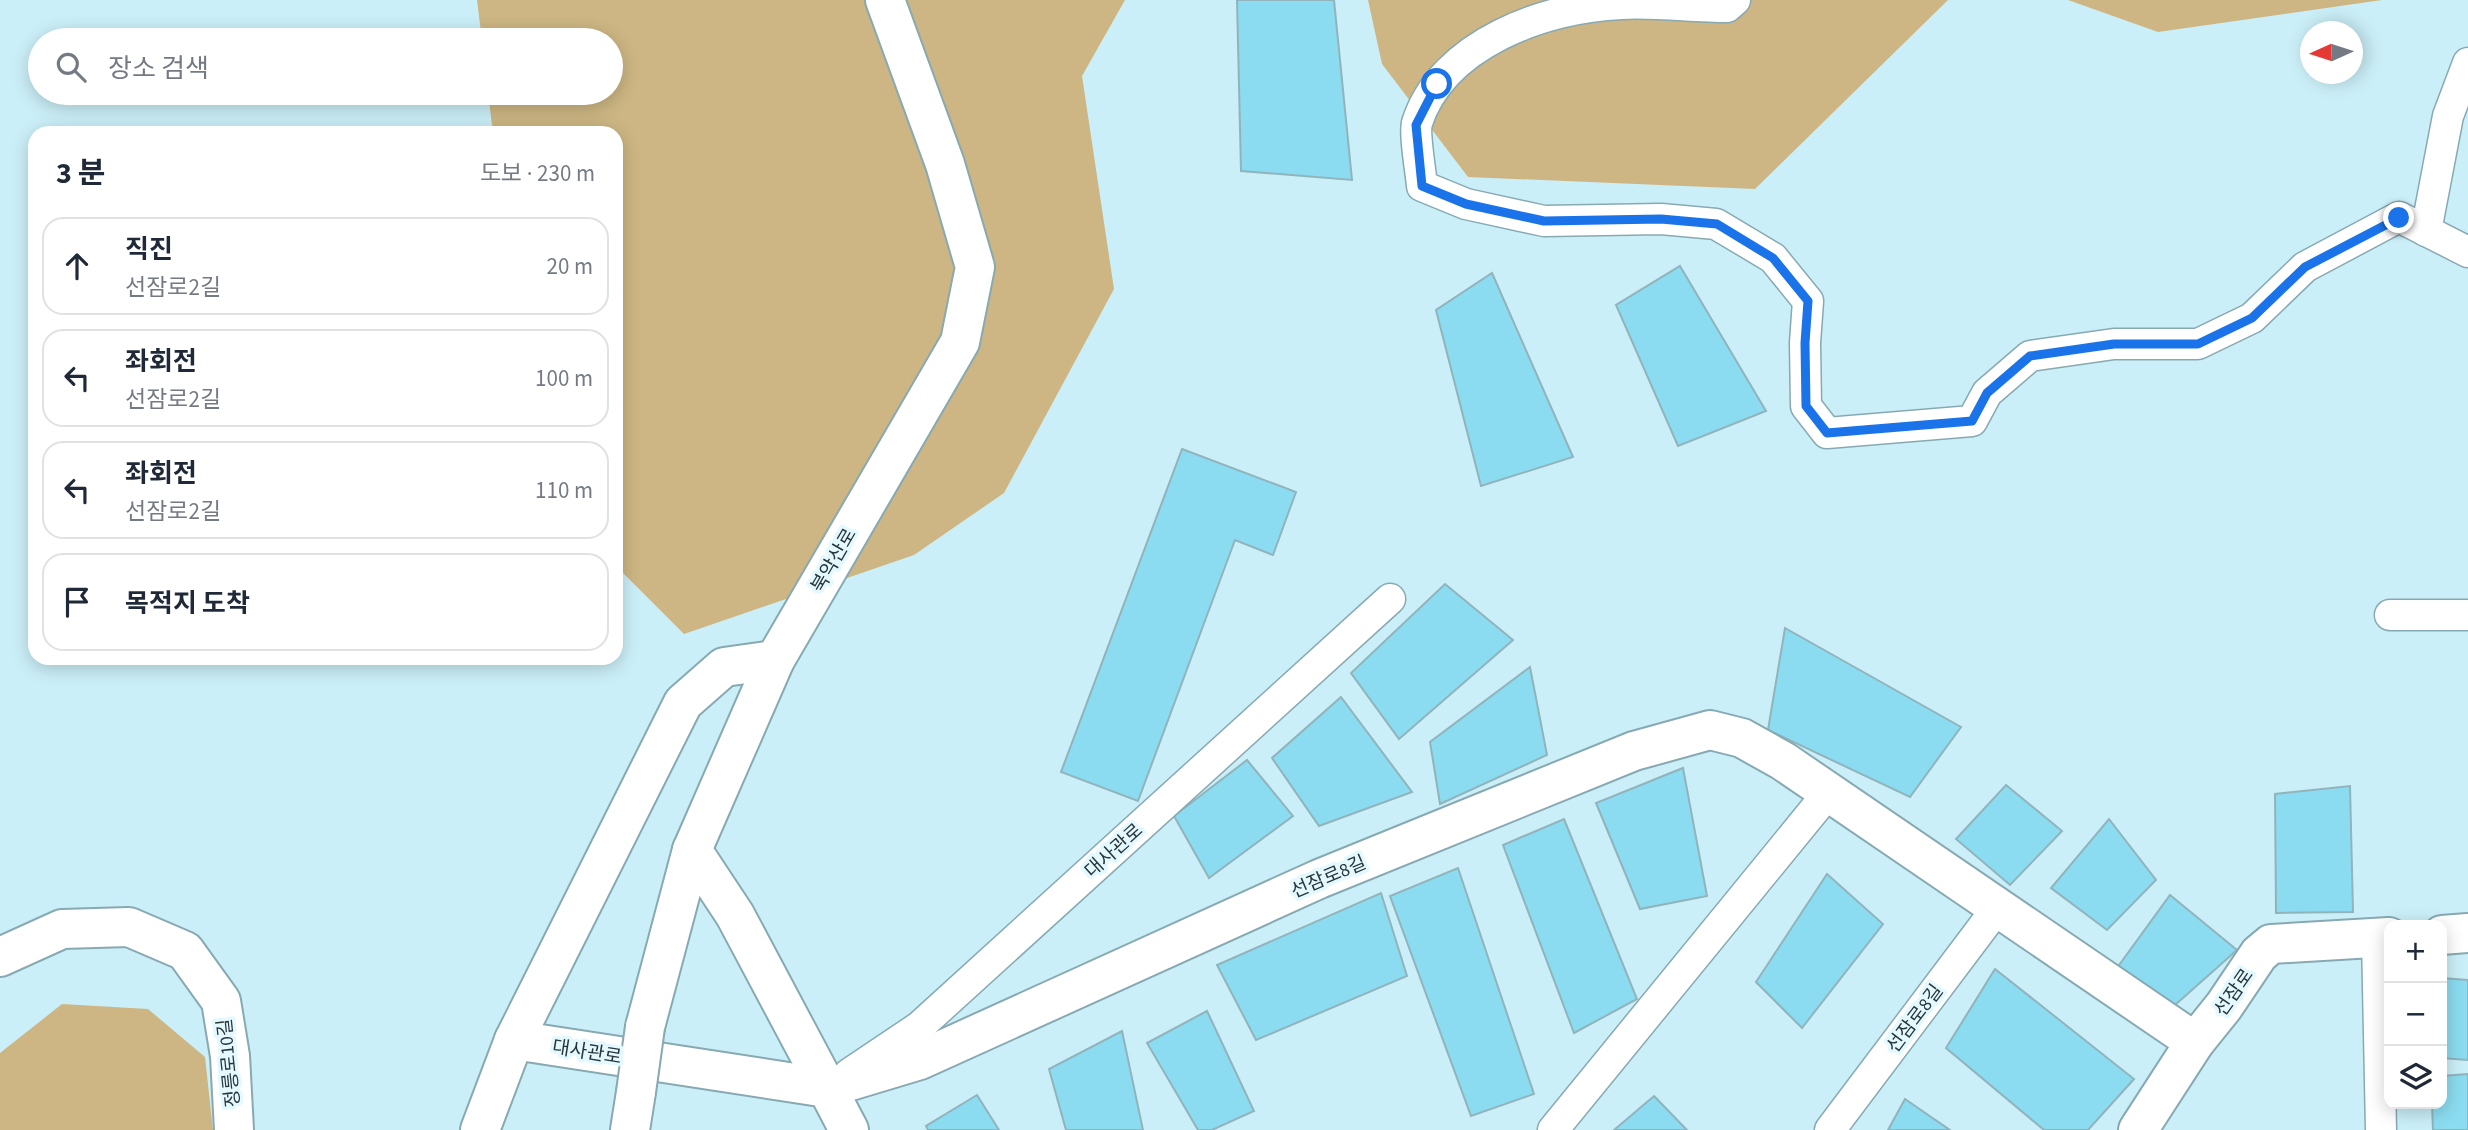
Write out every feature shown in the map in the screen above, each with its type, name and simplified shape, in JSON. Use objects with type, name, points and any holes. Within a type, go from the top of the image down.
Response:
[{"type":"street","name":"북악산로","points":[[630,1130],[645,1027],[692,850],[775,660],[960,342],[975,267],[945,164],[885,0]]},
{"type":"street","points":[[1735,0],[1727,8],[1620,4],[1545,16],[1482,44],[1437,84],[1416,125],[1422,186],[1466,204],[1544,221],[1661,219],[1717,224],[1773,258],[1808,301],[1805,343],[1806,406],[1827,433],[1972,421],[1987,393],[2030,356],[2114,344],[2198,344],[2252,318],[2305,267],[2399,218],[2468,252]]},
{"type":"street","points":[[2426,231],[2448,116],[2468,62]]},
{"type":"street","name":"대사관로","points":[[514,1040],[827,1088],[919,1027],[1390,599]]},
{"type":"street","points":[[2390,615],[2468,615]]},
{"type":"street","points":[[480,1130],[514,1040],[683,703],[724,667],[775,660]]},
{"type":"street","name":"선잠로8길","points":[[827,1088],[920,1060],[1319,879],[1634,751],[1710,730],[1742,738],[1783,761],[2195,1042]]},
{"type":"street","points":[[1553,1130],[1829,792]]},
{"type":"street","points":[[692,850],[735,915],[849,1130]]},
{"type":"street","name":"선잠로8길","points":[[1830,1130],[1998,907]]},
{"type":"street","name":"정릉로10길","points":[[0,957],[62,929],[128,927],[185,951],[221,1001],[230,1055],[234,1130]]},
{"type":"street","points":[[2447,935],[2468,933]]},
{"type":"street","name":"선잠로","points":[[2138,1130],[2195,1042],[2224,1006],[2259,954],[2271,944],[2383,938],[2381,1130]]},
{"type":"shaded area","points":[[477,0],[1125,0],[1082,76],[1114,289],[1004,493],[914,555],[684,634],[623,573],[623,126],[492,126],[490,105],[623,105],[623,28],[480,28]]},
{"type":"shaded area","points":[[1368,0],[1948,0],[1755,189],[1468,177],[1382,64]]},
{"type":"shaded area","points":[[2068,0],[2382,0],[2158,32]]},
{"type":"shaded area","points":[[62,1004],[148,1009],[205,1057],[213,1130],[0,1130],[0,1053]]},
{"type":"building","points":[[1237,0],[1334,0],[1352,180],[1241,171]]},
{"type":"building","points":[[1680,266],[1766,411],[1678,446],[1616,305]]},
{"type":"building","points":[[1492,273],[1573,457],[1481,486],[1436,310]]},
{"type":"building","points":[[1182,449],[1296,492],[1273,555],[1235,540],[1138,801],[1061,772]]},
{"type":"building","points":[[1445,584],[1513,640],[1399,739],[1351,673]]},
{"type":"building","points":[[1785,628],[1961,727],[1910,797],[1768,730]]},
{"type":"building","points":[[1530,667],[1547,755],[1440,804],[1430,742]]},
{"type":"building","points":[[1341,697],[1412,792],[1319,826],[1272,758]]},
{"type":"building","points":[[1247,760],[1293,816],[1209,878],[1174,816]]},
{"type":"building","points":[[1683,768],[1707,896],[1640,909],[1596,803]]},
{"type":"building","points":[[2006,785],[2062,831],[2010,885],[1956,839]]},
{"type":"building","points":[[2350,786],[2353,912],[2276,913],[2275,794]]},
{"type":"building","points":[[1564,819],[1637,999],[1574,1033],[1503,845]]},
{"type":"building","points":[[2109,819],[2156,880],[2107,930],[2051,888]]},
{"type":"building","points":[[1458,868],[1534,1094],[1471,1116],[1390,896]]},
{"type":"building","points":[[1827,874],[1883,924],[1802,1028],[1756,982]]},
{"type":"building","points":[[1381,893],[1407,976],[1256,1040],[1217,965]]},
{"type":"building","points":[[2170,895],[2237,950],[2175,1005],[2117,968]]},
{"type":"building","points":[[1995,969],[2134,1079],[2088,1130],[2044,1130],[1946,1048]]},
{"type":"building","points":[[2447,978],[2468,980],[2468,1060],[2447,1058]]},
{"type":"building","points":[[1207,1011],[1254,1111],[1212,1130],[1198,1130],[1147,1043]]},
{"type":"building","points":[[1122,1031],[1143,1130],[1066,1130],[1049,1069]]},
{"type":"building","points":[[2468,1074],[2468,1130],[2433,1130],[2432,1109],[2447,1109],[2447,1076]]},
{"type":"building","points":[[977,1095],[999,1130],[928,1130],[926,1126]]},
{"type":"building","points":[[1654,1096],[1687,1130],[1614,1130]]},
{"type":"building","points":[[1905,1099],[1950,1130],[1888,1130]]},
{"type":"route","points":[[1437,84],[1416,125],[1422,186],[1466,204],[1544,221],[1661,219],[1717,224],[1773,258],[1808,301],[1805,343],[1806,406],[1827,433],[1972,421],[1987,393],[2030,356],[2114,344],[2198,344],[2252,318],[2305,267],[2399,218]]}]
